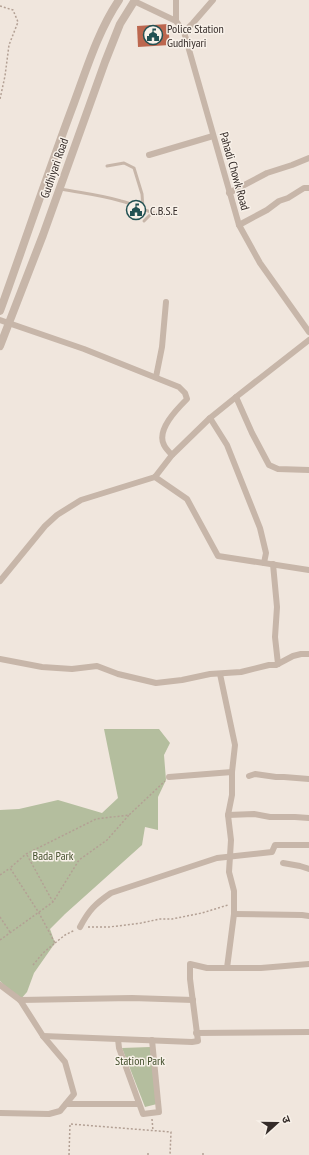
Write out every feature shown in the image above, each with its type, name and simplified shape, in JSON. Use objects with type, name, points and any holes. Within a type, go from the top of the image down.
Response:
[{"type":"street","name":"Gudhiyari Road","points":[[0,311],[89,62],[110,13],[119,0]]},
{"type":"street","points":[[134,1],[176,22],[176,0]]},
{"type":"street","points":[[184,32],[213,0]]},
{"type":"street","name":"Gudhiyari Road","points":[[0,346],[60,189],[105,62],[120,24],[134,1]]},
{"type":"street","name":"Pahadi Chowk Road","points":[[176,22],[184,32],[239,225],[260,263],[309,332]]},
{"type":"street","points":[[150,155],[213,136]]},
{"type":"street","points":[[229,193],[267,173],[309,158]]},
{"type":"street","points":[[239,225],[267,210],[279,201],[288,198],[304,188],[309,188]]},
{"type":"street","points":[[156,378],[162,347],[166,302]]},
{"type":"street","points":[[0,320],[84,350],[179,387],[185,393],[186,399],[162,432],[164,446],[172,456]]},
{"type":"street","points":[[0,581],[57,515],[81,500],[155,477],[172,456],[210,418],[309,340]]},
{"type":"street","points":[[236,397],[252,433],[269,465],[278,469],[309,470]]},
{"type":"street","points":[[210,418],[227,445],[257,521],[266,553],[264,563]]},
{"type":"street","points":[[155,477],[187,498],[218,556],[309,570]]},
{"type":"street","points":[[274,564],[277,607],[275,637],[278,664]]},
{"type":"street","points":[[0,659],[72,669],[97,666],[118,674],[156,683],[182,680],[210,674],[241,672],[278,664],[293,656],[309,654]]},
{"type":"street","points":[[220,674],[235,745],[232,772],[232,795],[228,815],[231,840],[229,872],[234,891],[234,914],[227,968]]},
{"type":"street","points":[[169,776],[232,772]]},
{"type":"street","points":[[249,776],[255,774],[309,780]]},
{"type":"street","points":[[228,815],[254,814],[270,817],[309,818]]},
{"type":"street","points":[[80,927],[88,913],[99,902],[111,894],[217,858],[272,852],[275,845],[309,845]]},
{"type":"street","points":[[284,863],[309,869]]},
{"type":"street","points":[[234,914],[309,916]]},
{"type":"street","points":[[44,1036],[198,1041],[190,979],[190,964],[207,968],[227,968],[283,967],[309,964]]},
{"type":"street","points":[[0,985],[20,1000],[44,1036],[65,1062],[74,1094],[60,1111],[48,1114],[0,1113]]},
{"type":"street","points":[[20,1000],[132,998],[193,1000]]},
{"type":"street","points":[[196,1033],[309,1032]]},
{"type":"street","points":[[118,1039],[119,1048],[143,1114],[159,1112],[152,1040]]},
{"type":"street","points":[[66,1104],[139,1104]]},
{"type":"lane","points":[[107,166],[124,163],[134,168],[142,194],[143,208]]},
{"type":"lane","points":[[60,189],[121,200],[143,208],[151,214],[162,215]]},
{"type":"lane","points":[[144,221],[151,214]]},
{"type":"path","points":[[0,6],[13,10],[18,22],[9,45],[0,99]]},
{"type":"path","points":[[0,940],[53,902],[79,860],[107,840],[129,814],[169,776]]},
{"type":"path","points":[[0,874],[10,868],[26,854],[96,819],[129,814]]},
{"type":"path","points":[[26,854],[53,902]]},
{"type":"path","points":[[10,868],[39,913],[55,944]]},
{"type":"path","points":[[33,965],[43,953],[65,935],[80,927],[109,927],[160,919],[172,919],[202,913],[233,903]]},
{"type":"path","points":[[0,917],[10,932]]},
{"type":"path","points":[[151,1113],[153,1131]]},
{"type":"path","points":[[69,1155],[70,1124],[171,1132],[170,1155]]},
{"type":"green space","name":"Bada Park","points":[[104,729],[159,729],[170,743],[164,755],[166,780],[158,797],[158,830],[145,827],[142,845],[50,929],[55,943],[34,973],[27,992],[20,1000],[0,981],[0,810],[19,809],[58,800],[102,813],[118,798]]},
{"type":"green space","name":"Station Park","points":[[150,1047],[157,1104],[145,1107],[122,1048]]},
{"type":"building","name":"Police Station Gudhiyari","points":[[168,24],[170,45],[138,47],[137,26]]},
{"type":"place","name":"Police Station Gudhiyari","points":[[153,35]]},
{"type":"place","name":"C.B.S.E","points":[[136,210]]}]
